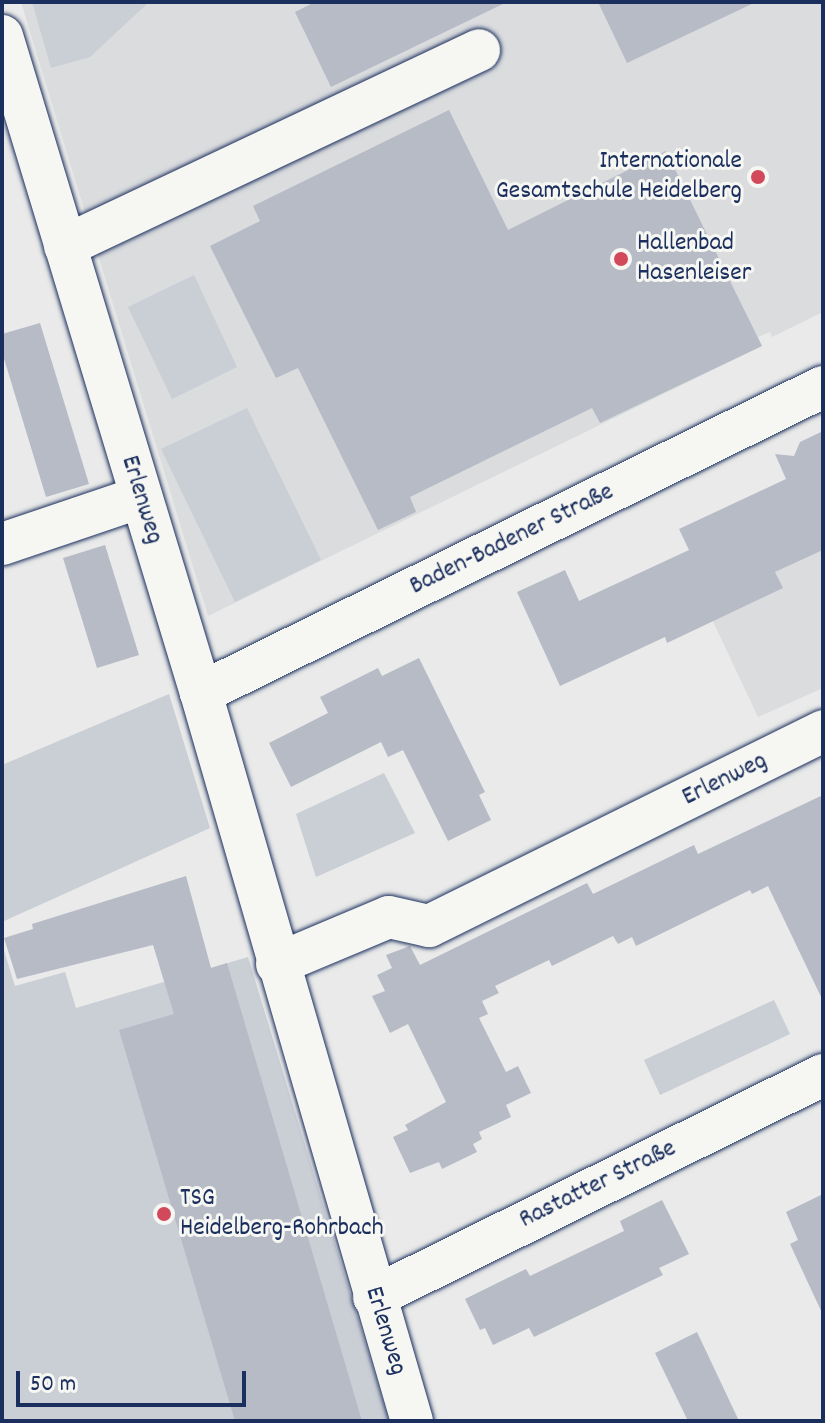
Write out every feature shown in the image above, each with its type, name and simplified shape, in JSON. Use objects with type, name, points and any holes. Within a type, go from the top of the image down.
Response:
[{"type":"street","name":"Erlenweg","points":[[2,36],[15,128],[65,246],[201,693],[277,964],[412,1421]]},
{"type":"street","points":[[65,246],[479,50]]},
{"type":"street","points":[[202,181],[251,186],[395,118]]},
{"type":"street","name":"Baden-Badener Straße","points":[[201,693],[823,387]]},
{"type":"street","points":[[2,544],[141,497]]},
{"type":"street","name":"Erlenweg","points":[[277,964],[389,917],[429,926],[823,731]]},
{"type":"street","name":"Rastatter Straße","points":[[374,1297],[823,1075]]},
{"type":"shaded area","points":[[21,2],[823,2],[823,312],[772,337],[770,332],[758,337],[762,346],[208,616]]},
{"type":"shaded area","points":[[32,2],[149,2],[90,57],[51,68]]},
{"type":"shaded area","points":[[194,275],[237,367],[172,399],[128,307]]},
{"type":"shaded area","points":[[247,408],[321,560],[235,602],[161,449]]},
{"type":"shaded area","points":[[823,550],[823,688],[758,717],[710,615],[747,605],[782,588],[775,572]]},
{"type":"shaded area","points":[[169,694],[210,828],[2,922],[2,765]]},
{"type":"shaded area","points":[[384,773],[415,833],[316,877],[296,814]]},
{"type":"shaded area","name":"TSG Heidelberg-Rohrbach","points":[[2,944],[15,986],[65,972],[76,1008],[248,957],[389,1421],[2,1421]]},
{"type":"shaded area","points":[[774,1000],[790,1034],[660,1095],[644,1060]]},
{"type":"building","points":[[315,2],[507,2],[331,87],[295,12]]},
{"type":"building","points":[[598,2],[756,2],[627,63]]},
{"type":"building","points":[[449,110],[508,230],[666,151],[762,346],[600,423],[592,408],[410,497],[416,512],[378,530],[298,368],[276,378],[210,246],[260,221],[253,206]]},
{"type":"building","points":[[40,323],[89,484],[46,497],[2,352],[2,334]]},
{"type":"building","points":[[823,431],[823,550],[775,572],[783,588],[667,643],[665,637],[560,686],[517,592],[565,570],[579,601],[689,550],[679,529],[786,479],[775,454],[794,456],[800,442]]},
{"type":"building","points":[[105,545],[139,655],[97,668],[63,558]]},
{"type":"building","points":[[419,658],[485,792],[479,795],[491,820],[448,841],[403,750],[388,757],[381,742],[291,787],[269,743],[328,713],[320,697],[378,668],[382,676]]},
{"type":"building","points":[[823,795],[823,1001],[768,886],[752,894],[750,890],[636,946],[632,937],[618,944],[613,936],[552,966],[549,960],[495,986],[499,993],[482,1001],[488,1014],[479,1018],[506,1072],[518,1066],[531,1093],[506,1105],[511,1117],[479,1132],[482,1139],[473,1144],[477,1152],[442,1169],[439,1162],[410,1173],[393,1137],[408,1130],[405,1125],[446,1102],[408,1024],[390,1033],[372,996],[385,991],[377,975],[392,968],[386,955],[410,946],[420,965],[587,883],[593,894],[694,845],[698,854]]},
{"type":"building","points":[[186,876],[211,968],[227,963],[362,1421],[235,1421],[119,1030],[174,1014],[153,945],[17,979],[4,938],[33,929],[32,924]]},
{"type":"building","points":[[823,1194],[823,1315],[790,1244],[798,1240],[786,1212]]},
{"type":"building","points":[[662,1200],[689,1254],[659,1268],[663,1275],[534,1337],[529,1328],[493,1345],[485,1328],[480,1330],[465,1299],[526,1269],[530,1276],[624,1231],[620,1221]]},
{"type":"building","points":[[697,1332],[739,1421],[688,1421],[655,1353]]},
{"type":"place","name":"Internationale Gesamtschule Heidelberg","points":[[758,177]]},
{"type":"place","name":"Hallenbad Hasenleiser","points":[[621,259]]},
{"type":"place","name":"TSG Heidelberg-Rohrbach","points":[[164,1214]]}]
